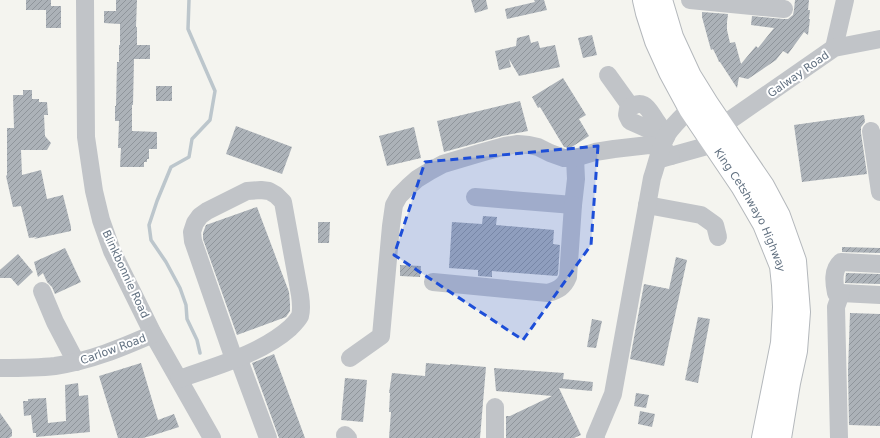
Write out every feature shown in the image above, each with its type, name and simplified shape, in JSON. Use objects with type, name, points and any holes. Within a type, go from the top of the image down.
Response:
[{"type":"main road","name":"King Cetshwayo Highway","points":[[644,0],[656,41],[670,72],[690,109],[718,135],[763,186],[779,216],[795,261],[799,312],[796,350],[780,438]]},
{"type":"main road","name":"King Cetshwayo Highway","points":[[661,0],[672,37],[690,76],[708,105],[718,135],[742,186],[764,224],[780,266],[784,307],[782,343],[763,438]]},
{"type":"street","name":"Blinkbonnie Road","points":[[84,0],[86,137],[94,191],[101,220],[112,251],[153,334],[212,438]]},
{"type":"street","points":[[690,0],[784,9]]},
{"type":"street","points":[[834,48],[845,0]]},
{"type":"street","name":"Galway Road","points":[[665,147],[718,135],[834,48],[880,39]]},
{"type":"street","points":[[608,75],[631,107],[628,108],[627,115],[630,121],[665,147]]},
{"type":"street","points":[[595,438],[613,394],[652,178],[674,125],[690,109]]},
{"type":"street","points":[[871,131],[880,192]]},
{"type":"street","points":[[350,358],[381,336],[394,205],[399,196],[417,179],[443,164],[505,146],[518,144],[538,147],[564,158],[575,158],[595,152],[634,146],[649,145],[665,147]]},
{"type":"street","points":[[433,282],[548,293],[562,287],[568,277],[576,179],[575,158]]},
{"type":"street","points":[[178,379],[236,358],[266,345],[282,335],[294,324],[299,316],[301,307],[299,288],[283,202],[269,191],[247,191],[207,211],[200,216],[195,223],[192,232],[193,242],[236,358],[268,438]]},
{"type":"street","points":[[475,197],[573,204]]},
{"type":"street","points":[[647,205],[701,215],[715,225],[718,237]]},
{"type":"street","points":[[880,264],[841,262],[835,269],[834,286],[836,293],[880,295]]},
{"type":"street","points":[[42,291],[55,322],[76,362]]},
{"type":"street","points":[[839,438],[836,307],[841,293]]},
{"type":"street","name":"Carlow Road","points":[[0,368],[53,366],[76,362],[123,348],[153,334]]},
{"type":"street","points":[[495,407],[495,438]]},
{"type":"highlighted area","points":[[598,146],[591,245],[523,340],[394,255],[425,162]]},
{"type":"building","points":[[26,0],[51,0],[51,6],[61,6],[61,28],[46,28],[46,10],[26,10]]},
{"type":"building","points":[[116,0],[137,0],[137,45],[150,45],[150,59],[134,59],[132,131],[157,132],[157,149],[149,149],[149,159],[147,159],[147,162],[144,162],[144,167],[120,167],[121,148],[118,148],[119,121],[115,121],[115,106],[117,62],[119,62],[120,24],[104,23],[104,11],[116,11]]},
{"type":"building","points":[[471,0],[486,0],[488,9],[475,13]]},
{"type":"building","points":[[534,0],[544,0],[547,10],[507,19],[505,9],[535,2]]},
{"type":"building","points":[[795,0],[809,0],[808,10],[810,10],[810,19],[808,35],[804,32],[788,54],[783,51],[776,60],[748,79],[739,77],[737,88],[719,62],[713,49],[711,50],[702,12],[728,14],[727,30],[730,43],[735,42],[741,64],[756,46],[758,48],[774,28],[751,25],[752,16],[788,19],[793,15]]},
{"type":"building","points":[[529,35],[531,43],[538,41],[540,48],[555,45],[560,67],[519,76],[509,59],[511,67],[499,70],[495,51],[516,46],[517,38]]},
{"type":"building","points":[[592,35],[597,55],[583,58],[578,38]]},
{"type":"building","points":[[563,78],[586,115],[579,119],[589,136],[570,148],[564,147],[540,107],[538,108],[532,97]]},
{"type":"building","points":[[156,86],[172,86],[172,101],[156,101]]},
{"type":"building","points":[[23,90],[32,90],[32,99],[39,99],[39,102],[47,102],[48,115],[44,115],[45,136],[51,143],[47,150],[21,150],[22,175],[41,170],[47,199],[63,195],[71,227],[71,231],[34,239],[37,237],[29,238],[21,206],[13,207],[6,176],[7,128],[14,128],[13,95],[23,95]]},
{"type":"building","points":[[520,101],[528,131],[502,136],[444,152],[437,121]]},
{"type":"building","points":[[864,115],[865,122],[861,127],[861,133],[867,174],[802,182],[794,125]]},
{"type":"building","points":[[236,126],[292,147],[282,174],[226,154]]},
{"type":"building","points":[[414,127],[421,158],[387,166],[379,136]]},
{"type":"building","points":[[257,207],[289,292],[290,311],[286,317],[237,335],[203,239],[203,233],[206,225]]},
{"type":"building","points":[[483,216],[497,217],[496,225],[554,230],[553,244],[560,245],[557,276],[492,271],[492,277],[478,276],[478,270],[449,268],[452,222],[482,224]]},
{"type":"building","points":[[318,222],[330,222],[329,243],[318,243]]},
{"type":"building","points":[[842,247],[880,248],[880,253],[842,252]]},
{"type":"building","points":[[65,248],[81,282],[55,294],[43,273],[38,277],[34,262]]},
{"type":"building","points":[[18,254],[33,272],[18,286],[11,278],[0,278],[0,270]]},
{"type":"building","points":[[676,257],[687,260],[664,366],[630,359],[644,284],[669,289]]},
{"type":"building","points":[[400,265],[421,266],[420,277],[400,276]]},
{"type":"building","points":[[846,273],[880,274],[880,284],[845,283]]},
{"type":"building","points":[[850,313],[880,314],[880,426],[849,425],[848,371]]},
{"type":"building","points":[[698,317],[710,319],[698,383],[685,380]]},
{"type":"building","points":[[592,319],[602,321],[596,348],[587,347]]},
{"type":"building","points":[[274,354],[305,438],[279,438],[252,363]]},
{"type":"building","points":[[141,363],[158,420],[174,414],[179,427],[143,438],[118,438],[99,376]]},
{"type":"building","points":[[426,363],[486,367],[480,438],[389,438],[391,412],[389,412],[389,393],[392,373],[425,376]]},
{"type":"building","points":[[494,368],[564,373],[563,379],[593,382],[592,391],[559,388],[581,435],[574,438],[506,438],[506,416],[510,416],[552,396],[496,391]]},
{"type":"building","points":[[345,378],[367,380],[363,422],[341,420]]},
{"type":"building","points":[[78,383],[79,396],[88,395],[90,432],[36,437],[36,433],[33,433],[31,415],[24,416],[23,401],[28,401],[28,399],[46,398],[48,423],[66,421],[65,385]]},
{"type":"building","points":[[636,393],[649,395],[646,408],[634,406]]},
{"type":"building","points":[[640,411],[655,414],[652,427],[638,424]]},
{"type":"building","points":[[0,413],[12,430],[12,436],[9,438],[0,438]]},
{"type":"waterway","points":[[189,0],[188,29],[215,91],[210,120],[192,139],[189,157],[171,167],[149,225],[151,240],[166,262],[180,288],[186,305],[187,319],[197,340],[200,353]]}]
